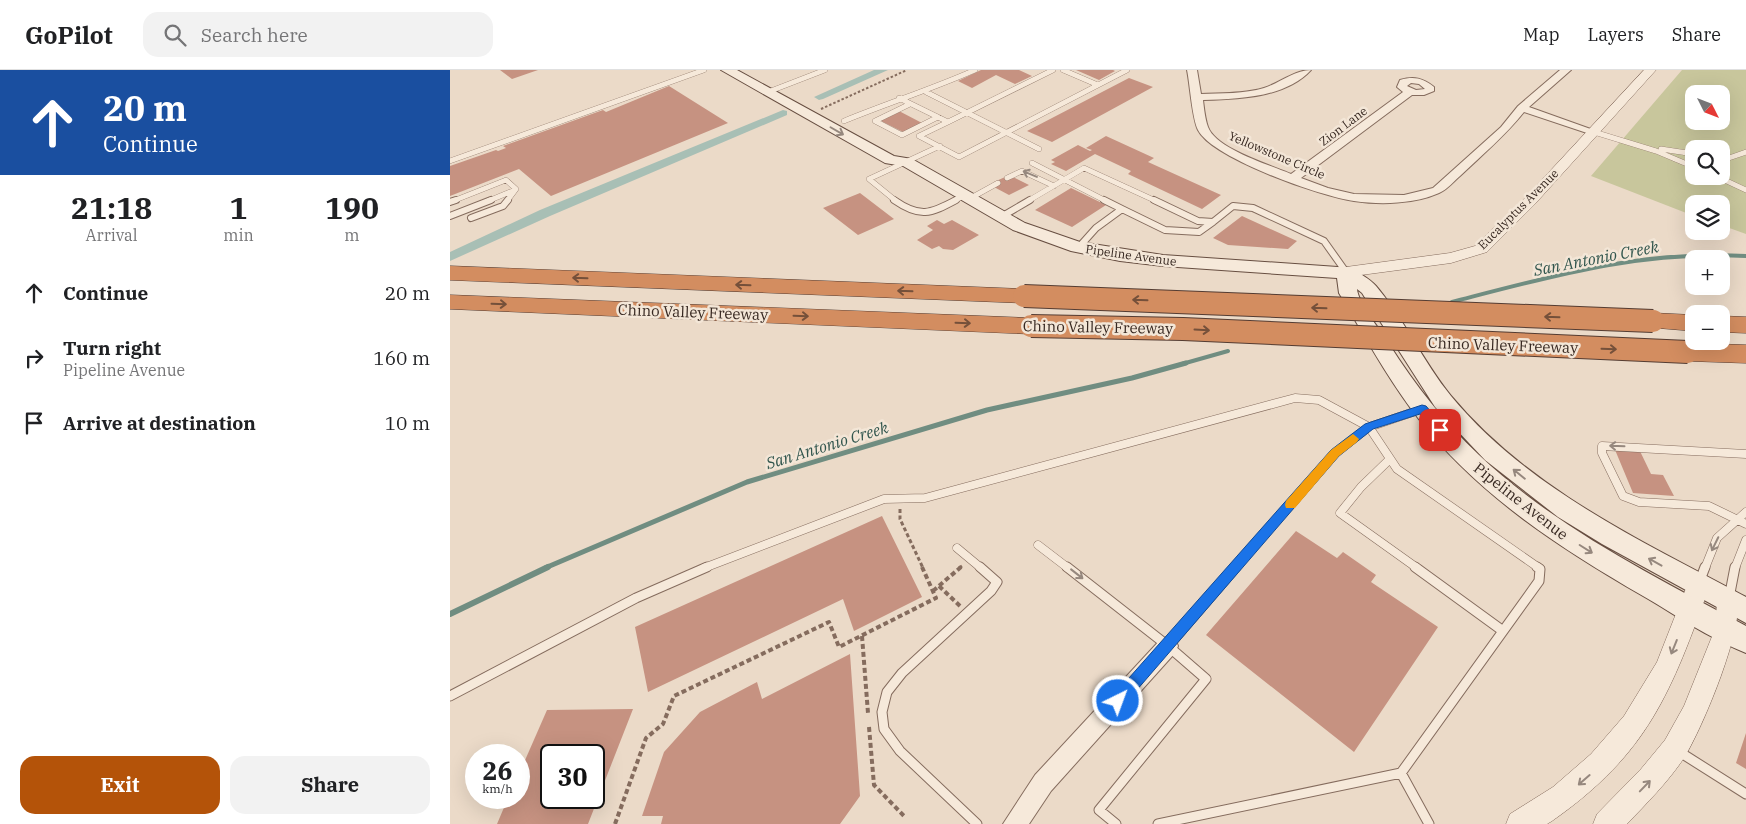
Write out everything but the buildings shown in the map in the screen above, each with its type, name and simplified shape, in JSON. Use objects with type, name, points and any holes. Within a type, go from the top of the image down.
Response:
[{"type":"highway","name":"Chino Valley Freeway","points":[[450,273],[1685,323]]},
{"type":"highway","name":"Chino Valley Freeway","points":[[450,302],[1031,326],[1183,329],[1746,354]]},
{"type":"highway","points":[[1730,324],[1746,325]]},
{"type":"main road","name":"Pipeline Avenue","points":[[727,70],[768,92],[844,120],[902,153],[907,162]]},
{"type":"main road","name":"Pipeline Avenue","points":[[751,70],[782,87],[807,106],[890,160],[907,162],[966,197],[1036,234],[1079,247],[1145,259],[1346,272],[1369,289],[1443,401],[1493,454],[1567,510],[1611,537],[1694,597],[1737,621]]},
{"type":"main road","name":"Pipeline Avenue","points":[[1346,272],[1348,293],[1422,409],[1476,466],[1520,503],[1558,531],[1608,563],[1694,597]]},
{"type":"street","name":"Yellowstone Circle","points":[[1192,70],[1202,130],[1218,145],[1292,180],[1354,198],[1404,199],[1437,190],[1505,129],[1522,108],[1566,70]]},
{"type":"street","points":[[1197,97],[1258,93],[1281,87],[1306,70]]},
{"type":"street","name":"Eucalyptus Avenue","points":[[1346,272],[1451,258],[1481,250],[1530,201],[1650,70]]},
{"type":"street","name":"Zion Lane","points":[[1292,180],[1409,92]]},
{"type":"street","points":[[1522,108],[1595,130]]},
{"type":"street","points":[[1520,824],[1544,810],[1582,782],[1614,752],[1643,712],[1660,682],[1694,597]]},
{"type":"street","points":[[1610,823],[1651,779],[1674,749],[1694,714],[1737,621]]},
{"type":"street","points":[[1014,824],[1043,783],[1168,646]]},
{"type":"lane","points":[[450,162],[704,70]]},
{"type":"lane","points":[[768,92],[825,70]]},
{"type":"lane","points":[[844,120],[899,98],[926,92],[975,70]]},
{"type":"lane","points":[[1053,70],[920,136],[959,157],[1127,70]]},
{"type":"lane","points":[[1063,70],[1098,85]]},
{"type":"lane","points":[[926,92],[1039,149]]},
{"type":"lane","points":[[899,98],[948,122]]},
{"type":"lane","points":[[910,104],[876,118],[875,121],[902,135],[938,117]]},
{"type":"lane","points":[[1595,130],[1662,149],[1685,153]]},
{"type":"lane","points":[[1595,130],[1685,163]]},
{"type":"lane","points":[[940,146],[869,179],[879,189],[918,213],[926,213],[998,183]]},
{"type":"lane","points":[[1730,157],[1746,152]]},
{"type":"lane","points":[[1032,163],[1165,230],[1199,232],[1233,206],[1253,208],[1324,241],[1346,272]]},
{"type":"lane","points":[[1001,216],[1084,168],[1090,168],[1198,221],[1213,222]]},
{"type":"lane","points":[[1007,178],[1022,171],[1054,186]]},
{"type":"lane","points":[[450,202],[506,180],[516,189]]},
{"type":"lane","points":[[1730,183],[1746,190]]},
{"type":"lane","points":[[450,216],[516,189]]},
{"type":"lane","points":[[470,218],[502,206],[516,189]]},
{"type":"lane","points":[[1079,247],[1096,228],[1122,209]]},
{"type":"lane","points":[[450,696],[492,672],[644,594],[804,528],[884,499],[925,498],[1295,398],[1320,400],[1369,426],[1397,470],[1540,569],[1539,581],[1401,773],[1158,824]]},
{"type":"lane","points":[[1168,646],[1335,453],[1369,426],[1422,409]]},
{"type":"lane","points":[[1746,454],[1666,448],[1602,446],[1602,453],[1623,496],[1639,502],[1709,506],[1746,524]]},
{"type":"lane","points":[[1390,459],[1361,487],[1340,513],[1503,631]]},
{"type":"lane","points":[[1694,597],[1717,538],[1746,512]]},
{"type":"lane","points":[[1737,621],[1732,575],[1746,540]]},
{"type":"lane","points":[[1038,545],[1168,646],[1206,679],[1099,810],[1116,824]]},
{"type":"lane","points":[[957,548],[997,582],[991,591],[902,674],[887,692],[882,712],[884,729],[900,751],[977,824]]},
{"type":"lane","points":[[1674,749],[1746,794]]},
{"type":"lane","points":[[1401,773],[1429,824]]},
{"type":"path","points":[[807,106],[907,70]]},
{"type":"path","points":[[615,824],[646,738],[664,724],[674,696],[829,622],[839,648],[936,598],[900,519],[899,499]]},
{"type":"path","points":[[933,591],[970,559]]},
{"type":"path","points":[[939,586],[968,613]]},
{"type":"shaded area","points":[[1682,70],[1746,70],[1746,234],[1730,228],[1730,195],[1685,195],[1685,213],[1591,176]]},
{"type":"waterway","points":[[819,97],[883,70]]},
{"type":"waterway","points":[[450,257],[545,213],[783,113]]},
{"type":"waterway","name":"San Antonio Creek","points":[[1452,302],[1562,274],[1634,261],[1708,255],[1746,256]]},
{"type":"waterway","name":"San Antonio Creek","points":[[1182,364],[1228,351]]},
{"type":"waterway","name":"San Antonio Creek","points":[[545,568],[747,482],[987,410],[1132,378],[1186,363]]},
{"type":"waterway","name":"San Antonio Creek","points":[[450,614],[548,567]]},
{"type":"slow traffic","points":[[1291,505],[1335,453],[1353,439]]},
{"type":"route","points":[[1118,701],[1335,453],[1369,426],[1422,409],[1440,430]]}]
